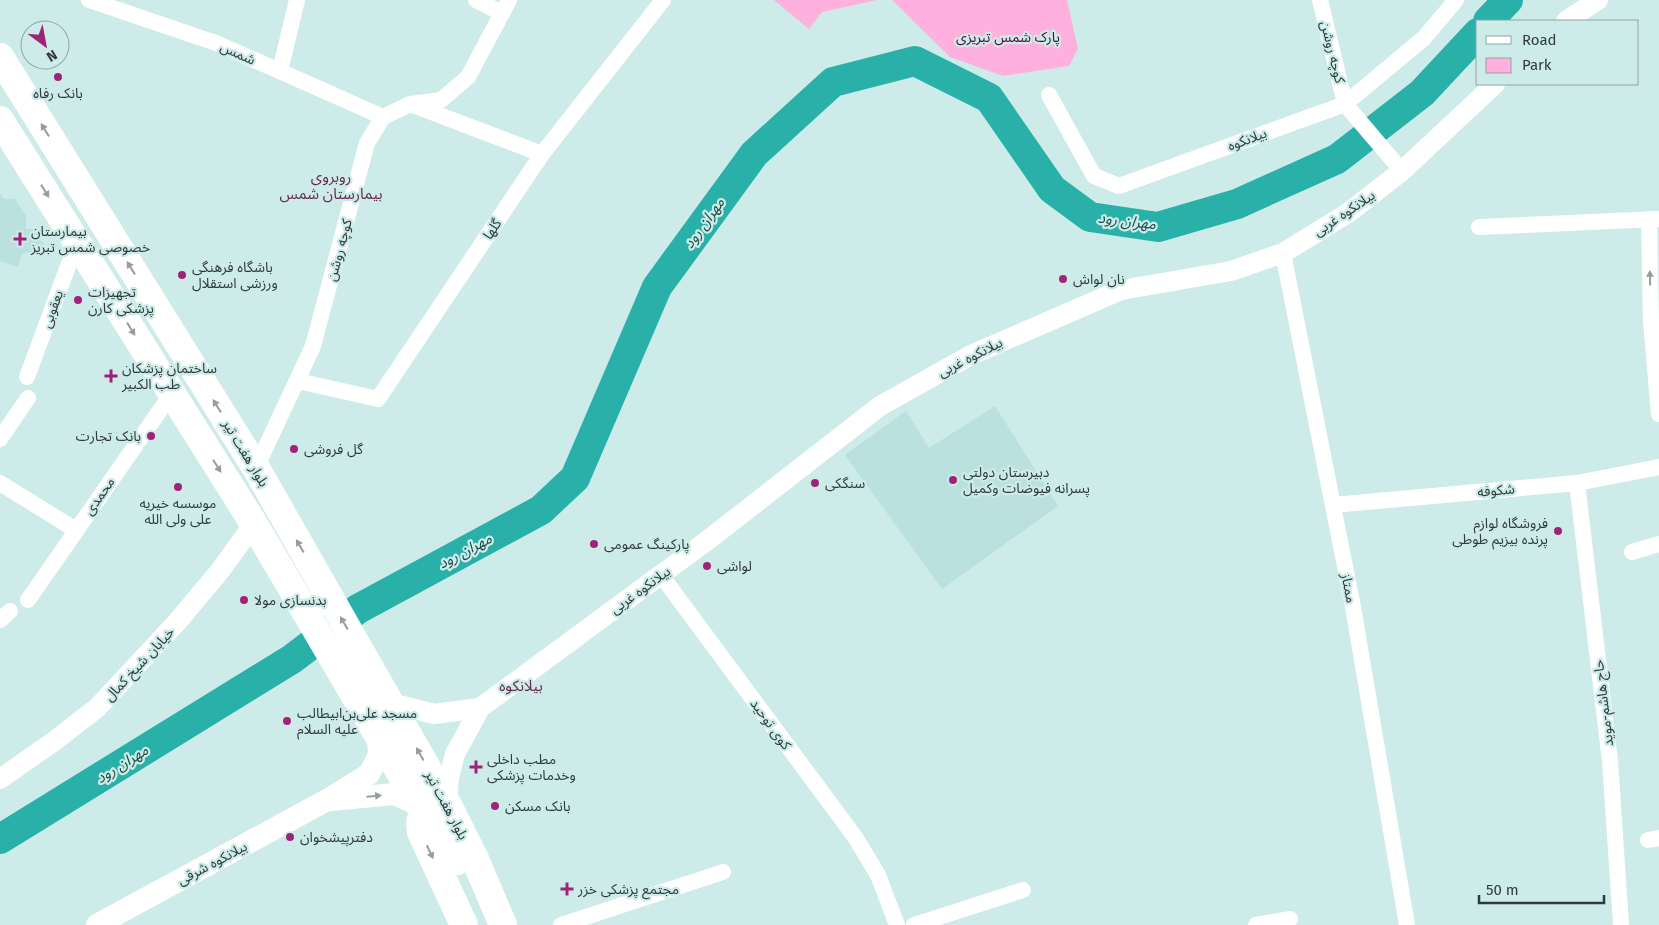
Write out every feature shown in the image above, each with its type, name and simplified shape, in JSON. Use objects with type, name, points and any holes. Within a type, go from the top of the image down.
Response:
[{"type":"highway","name":"بلوار هفت تیر","points":[[0,57],[256,468],[451,809],[468,863]]},
{"type":"highway","name":"بلوار هفت تیر","points":[[0,120],[254,524],[419,805],[468,863]]},
{"type":"highway","points":[[419,805],[421,832],[464,925]]},
{"type":"highway","points":[[451,809],[480,843],[520,925]]},
{"type":"highway","points":[[468,863],[486,925]]},
{"type":"highway","points":[[468,863],[503,925]]},
{"type":"main road","name":"بیلانکوه شرقی","points":[[96,925],[327,800],[369,774],[379,755],[378,737]]},
{"type":"main road","name":"بیلانکوه شرقی","points":[[327,800],[394,794],[419,805]]},
{"type":"street","name":"شمس","points":[[89,0],[109,3],[216,43],[383,117]]},
{"type":"street","points":[[280,71],[297,0]]},
{"type":"street","points":[[383,117],[410,104],[441,100],[468,77],[505,6],[476,0]]},
{"type":"street","name":"گلها","points":[[298,381],[378,399],[542,154],[663,0]]},
{"type":"street","name":"کوچه روشن","points":[[1320,0],[1345,104]]},
{"type":"street","name":"بیلانکوه","points":[[1049,94],[1094,176],[1119,186],[1345,104],[1424,38],[1456,0]]},
{"type":"street","points":[[1568,20],[1598,0]]},
{"type":"street","name":"بیلانکوه غربی","points":[[451,809],[449,777],[455,754],[480,708],[661,575],[880,406],[971,354],[1121,290],[1230,271],[1283,253],[1348,213],[1402,171],[1494,85]]},
{"type":"street","points":[[410,104],[542,154]]},
{"type":"street","points":[[1345,104],[1402,171]]},
{"type":"street","name":"کوچه روشن","points":[[256,468],[313,346],[367,143],[383,117]]},
{"type":"street","points":[[1479,227],[1654,219],[1651,322],[1659,414]]},
{"type":"street","name":"یعقوبی","points":[[27,377],[77,242]]},
{"type":"street","name":"ممتاز","points":[[1283,253],[1353,607],[1407,925]]},
{"type":"street","name":"محمدی","points":[[28,600],[172,394]]},
{"type":"street","points":[[0,439],[28,398]]},
{"type":"street","name":"شکوفه","points":[[1333,505],[1577,483],[1659,467]]},
{"type":"street","points":[[0,483],[76,530]]},
{"type":"street","name":"حاج هاشم-موید","points":[[1577,483],[1610,762],[1621,925]]},
{"type":"street","name":"خیابان شیخ کمال","points":[[1,776],[53,742],[103,701],[178,621],[219,572],[254,524]]},
{"type":"street","points":[[1632,552],[1659,544]]},
{"type":"street","name":"کوی توحید","points":[[661,575],[849,829],[878,875],[898,925]]},
{"type":"street","name":"بیلانکوه غربی","points":[[391,703],[434,714],[480,708]]},
{"type":"street","points":[[561,925],[723,872]]},
{"type":"street","points":[[914,925],[1022,890]]},
{"type":"street","points":[[1256,925],[1290,919]]},
{"type":"shaded area","name":"بیمارستان خصوصی شمس تبریز","points":[[0,193],[4,199],[15,199],[26,216],[26,229],[34,229],[46,248],[22,254],[18,267],[0,261]]},
{"type":"shaded area","name":"دبیرستان دولتی پسرانه فیوضات وکمیل","points":[[995,406],[1058,506],[942,589],[845,455],[906,411],[929,448]]},
{"type":"green space","points":[[774,0],[877,0],[822,12],[809,29]]},
{"type":"green space","name":"پارک شمس تبریزی","points":[[892,0],[1067,0],[1078,49],[1069,66],[1003,76],[950,57]]},
{"type":"waterway","name":"مهران رود","points":[[1489,20],[1508,0]]},
{"type":"waterway","name":"مهران رود","points":[[0,839],[292,659],[358,609],[541,510],[575,478],[657,287],[754,154],[833,82],[915,61],[989,98],[1052,189],[1090,217],[1158,227],[1237,204],[1337,159],[1422,93],[1476,35]]},
{"type":"place","name":"بانک رفاه","points":[[58,77]]},
{"type":"place","name":"بیمارستان خصوصی شمس تبریز","points":[[20,239]]},
{"type":"place","name":"باشگاه فرهنگی ورزشی استقلال","points":[[182,275]]},
{"type":"place","name":"نان لواش","points":[[1063,279]]},
{"type":"place","name":"تجهیزات پزشکی کارن","points":[[78,300]]},
{"type":"place","name":"ساختمان پزشکان طب الکبیر","points":[[111,376]]},
{"type":"place","name":"بانک تجارت","points":[[151,436]]},
{"type":"place","name":"گل فروشی","points":[[294,449]]},
{"type":"place","name":"دبیرستان دولتی پسرانه فیوضات وکمیل","points":[[953,480]]},
{"type":"place","name":"سنگکی","points":[[815,483]]},
{"type":"place","name":"موسسه خیریه علی ولی الله","points":[[178,487]]},
{"type":"place","name":"فروشگاه لوازم پرنده بیزیم طوطی","points":[[1558,531]]},
{"type":"place","name":"پارکینگ عمومی","points":[[594,544]]},
{"type":"place","name":"لواشی","points":[[707,566]]},
{"type":"place","name":"بدنسازی مولا","points":[[244,600]]},
{"type":"place","name":"مسجد علی‌بن‌ابیطالب علیه السلام","points":[[287,721]]},
{"type":"place","name":"مطب داخلی وخدمات پزشکی","points":[[476,767]]},
{"type":"place","name":"بانک مسکن","points":[[495,806]]},
{"type":"place","name":"دفترپیشخوان","points":[[290,837]]},
{"type":"place","name":"مجتمع پزشکی خزر","points":[[567,889]]},
{"type":"district","name":"روبروی بیمارستان شمس","points":[[331,186]]},
{"type":"district","name":"بیلانکوه","points":[[521,686]]}]
